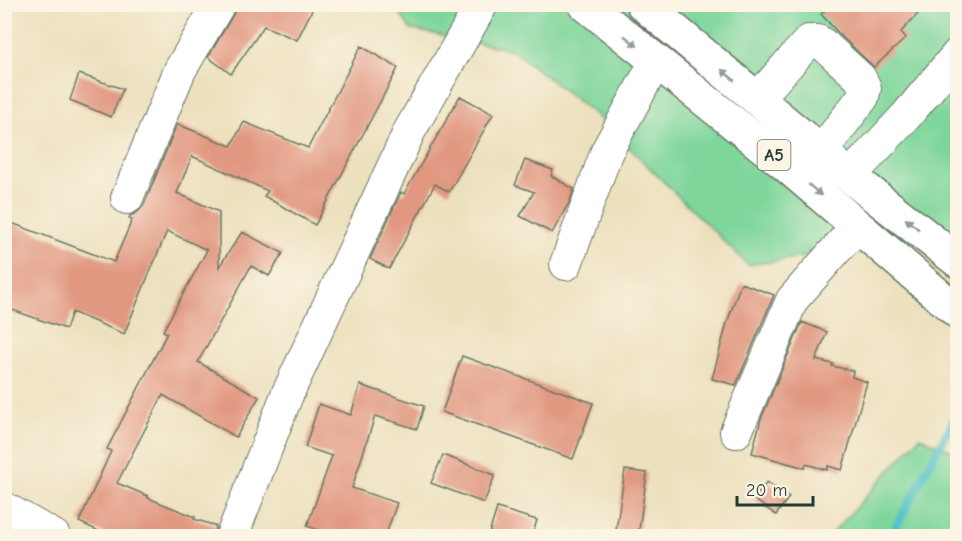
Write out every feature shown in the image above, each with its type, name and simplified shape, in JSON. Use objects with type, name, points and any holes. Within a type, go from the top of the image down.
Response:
[{"type":"highway","name":"A5","points":[[585,4],[780,160],[957,312]]},
{"type":"highway","name":"A5","points":[[643,4],[850,176],[957,261]]},
{"type":"street","points":[[127,198],[180,70],[219,4]]},
{"type":"street","points":[[233,536],[287,395],[405,140],[482,4]]},
{"type":"street","points":[[757,99],[810,41],[818,40],[860,78],[865,88],[863,98],[821,152]]},
{"type":"street","points":[[850,176],[906,116],[957,54]]},
{"type":"street","points":[[566,264],[607,151],[656,61]]},
{"type":"street","points":[[736,432],[792,300],[857,226]]},
{"type":"street","points":[[4,508],[54,537]]},
{"type":"green space","points":[[776,4],[957,5],[957,235],[748,265],[597,116],[512,50],[410,29],[395,5],[772,5],[772,8]]},
{"type":"green space","points":[[920,437],[957,453],[957,536],[830,536]]},
{"type":"building","points":[[237,4],[315,4],[297,40],[264,26],[231,74],[208,57]]},
{"type":"building","points":[[832,4],[927,4],[901,32],[906,38],[874,67],[821,14]]},
{"type":"building","points":[[361,46],[398,68],[315,225],[264,196],[268,191],[192,156],[177,193],[219,212],[219,267],[242,232],[283,253],[269,276],[251,266],[198,362],[259,397],[236,437],[163,395],[117,483],[195,517],[194,519],[216,526],[214,537],[111,537],[79,522],[111,451],[107,449],[167,333],[163,331],[207,250],[167,231],[124,334],[72,312],[66,329],[4,307],[4,220],[114,262],[132,220],[129,218],[144,205],[177,124],[231,146],[244,122],[308,148]]},
{"type":"building","points":[[79,74],[123,89],[111,117],[70,100]]},
{"type":"building","points":[[460,96],[493,114],[449,192],[435,184],[389,269],[370,259],[401,192],[404,194]]},
{"type":"building","points":[[525,160],[553,170],[551,176],[574,189],[552,233],[520,216],[534,192],[515,185]]},
{"type":"building","points":[[741,283],[774,295],[736,385],[712,379],[727,323]]},
{"type":"building","points":[[802,322],[827,332],[816,360],[853,371],[852,377],[867,382],[842,470],[828,466],[827,470],[806,464],[805,468],[752,453],[761,419]]},
{"type":"building","points":[[462,356],[593,403],[573,459],[442,412]]},
{"type":"building","points":[[360,385],[424,406],[417,429],[375,416],[352,488],[397,503],[385,537],[339,537],[307,526],[332,456],[305,447],[319,404],[351,415]]},
{"type":"building","points":[[443,455],[495,475],[484,503],[431,483]]},
{"type":"building","points":[[625,470],[647,473],[638,537],[615,537]]},
{"type":"building","points":[[767,482],[789,497],[776,515],[754,499]]},
{"type":"building","points":[[497,508],[537,520],[532,537],[488,537]]},
{"type":"waterway","points":[[891,536],[958,412]]}]
